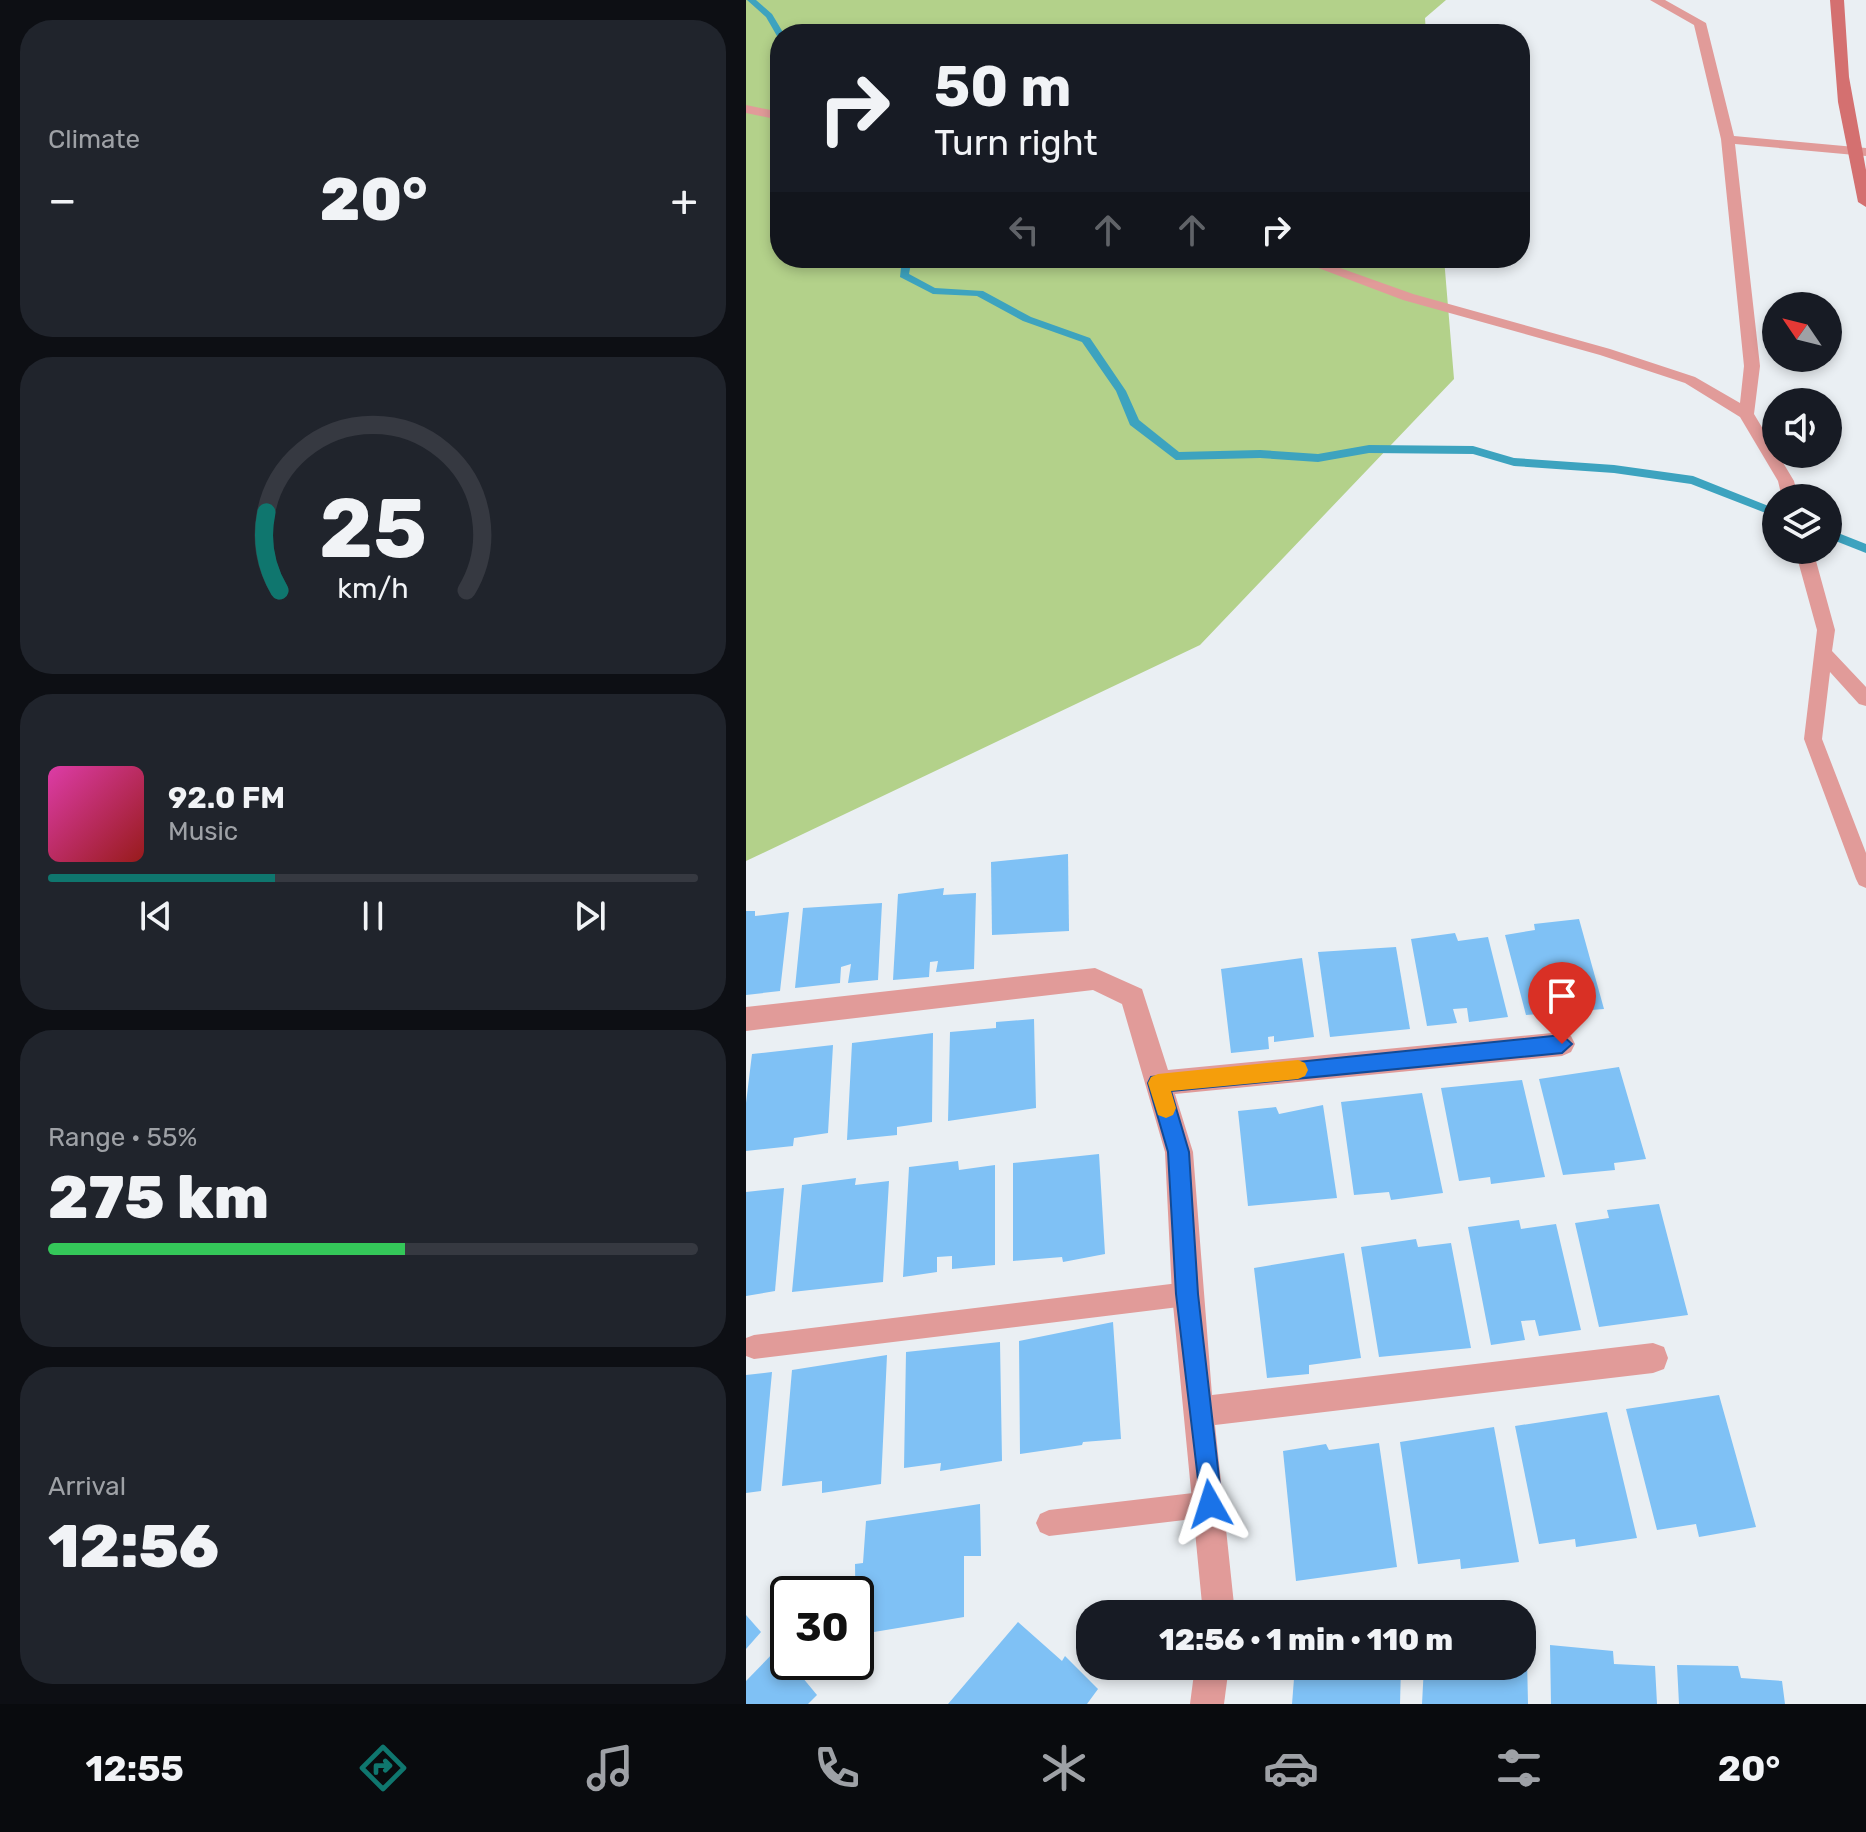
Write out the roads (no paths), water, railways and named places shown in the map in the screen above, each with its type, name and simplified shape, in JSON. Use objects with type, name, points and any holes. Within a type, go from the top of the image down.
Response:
[{"type":"main road","points":[[1837,0],[1838,57],[1859,151],[1866,202]]},
{"type":"street","points":[[746,1019],[1095,979],[1133,997],[1179,1152],[1187,1294],[1218,1600]]},
{"type":"street","points":[[1158,1083],[1562,1044]]},
{"type":"street","points":[[1200,1412],[1653,1358]]},
{"type":"street","points":[[1207,1704],[1210,1680]]},
{"type":"lane","points":[[1656,0],[1678,6],[1700,23],[1728,139],[1752,366],[1746,414]]},
{"type":"lane","points":[[746,109],[770,114]]},
{"type":"lane","points":[[1728,139],[1859,151]]},
{"type":"lane","points":[[1327,268],[1408,297],[1605,352],[1690,380],[1746,414],[1787,484]]},
{"type":"lane","points":[[1808,564],[1826,630],[1813,739],[1866,879]]},
{"type":"lane","points":[[1823,653],[1866,699]]},
{"type":"lane","points":[[754,1347],[1187,1294]]},
{"type":"lane","points":[[1049,1523],[1210,1504]]},
{"type":"waterway","points":[[751,0],[774,24]]},
{"type":"waterway","points":[[905,268],[904,275],[933,291],[979,293],[1027,319],[1086,340],[1121,391],[1134,422],[1176,456],[1260,454],[1318,458],[1369,449],[1473,450],[1514,462],[1614,469],[1693,480],[1762,507]]},
{"type":"waterway","points":[[1842,539],[1866,549]]}]
